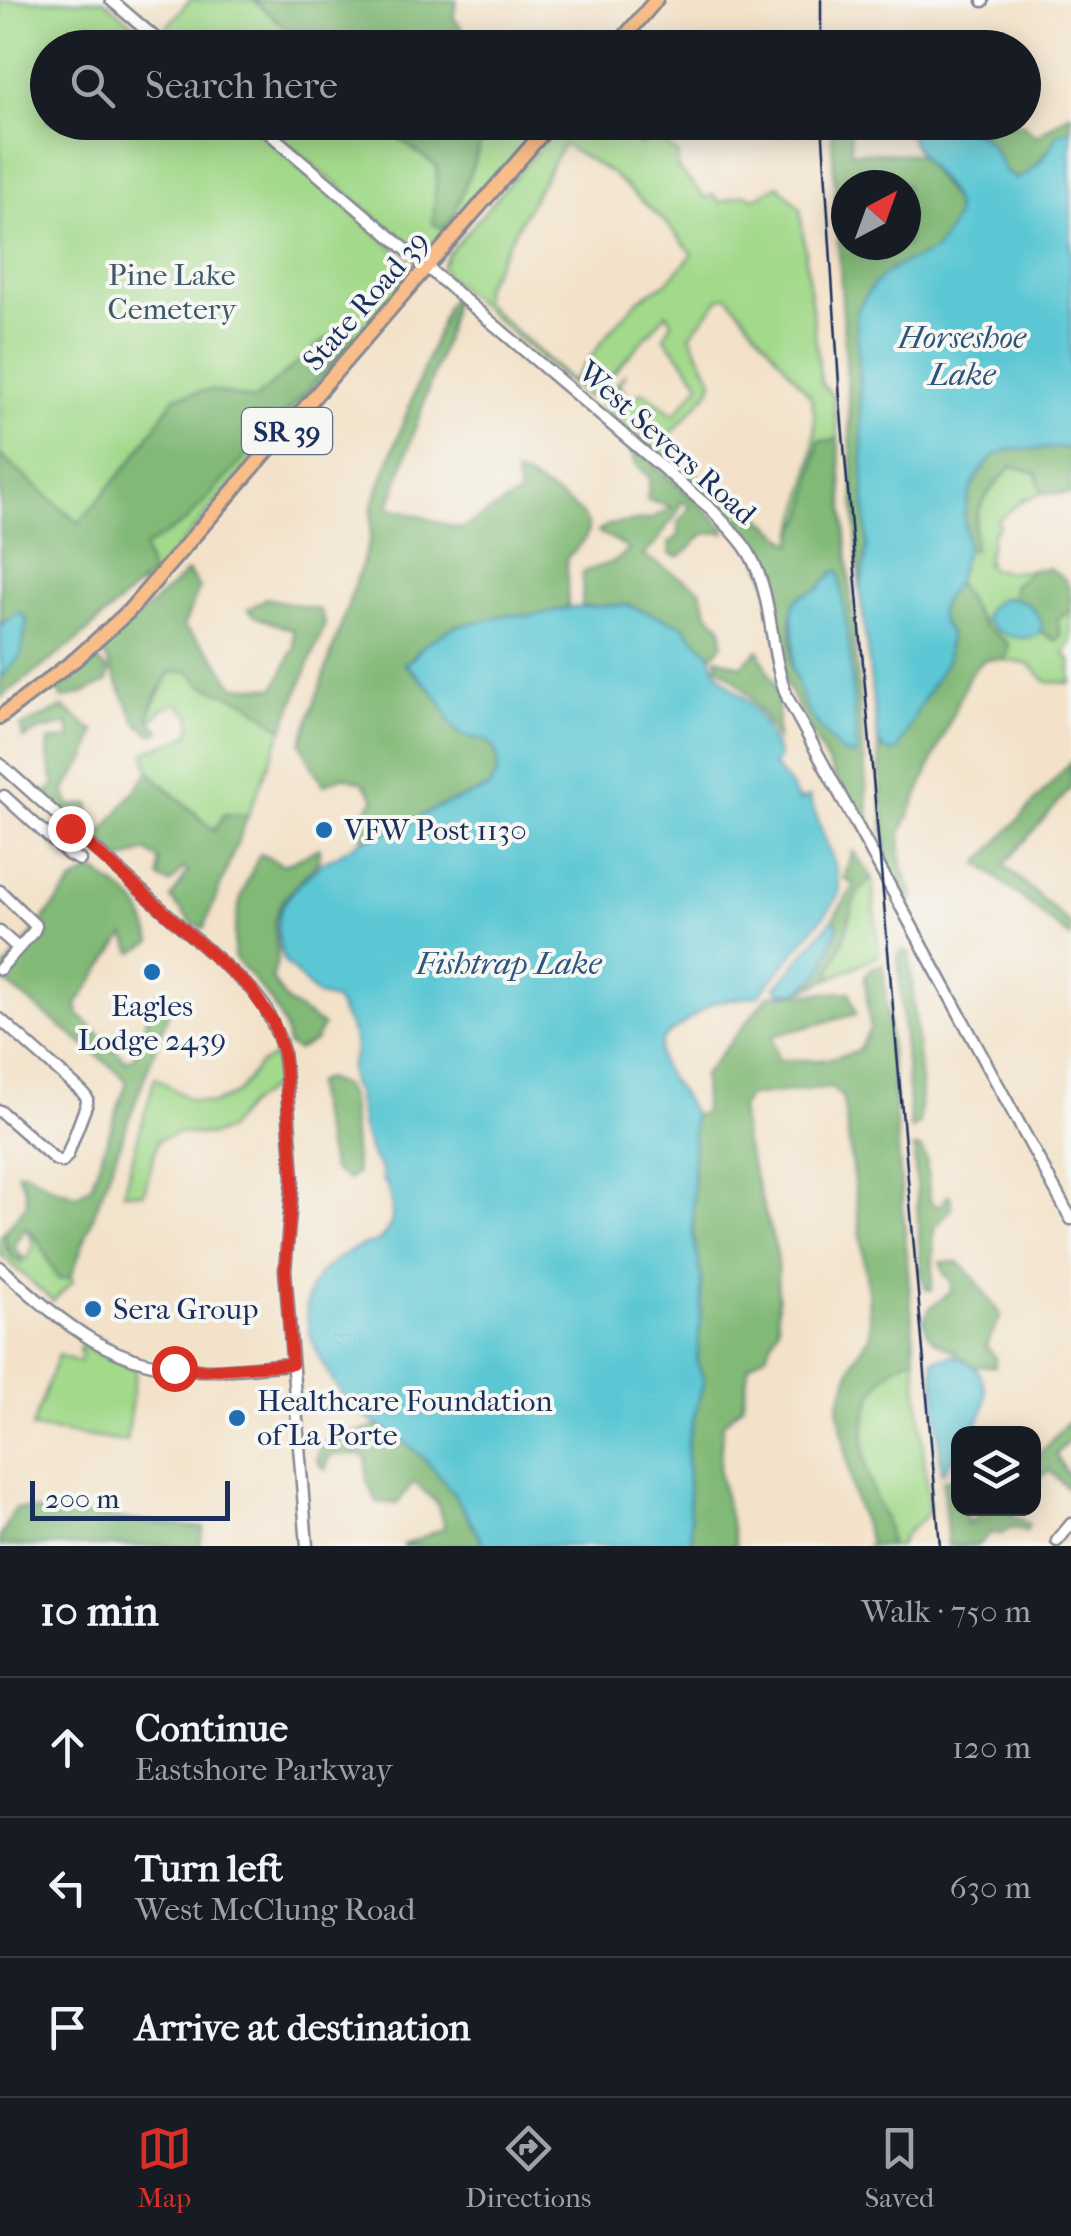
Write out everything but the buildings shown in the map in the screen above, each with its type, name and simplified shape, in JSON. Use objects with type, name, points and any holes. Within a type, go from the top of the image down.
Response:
[{"type":"main road","points":[[631,30],[656,0]]},
{"type":"main road","name":"State Road 39","points":[[0,717],[76,659],[128,612],[537,140]]},
{"type":"street","points":[[112,0],[147,30]]},
{"type":"street","name":"West Severs Road","points":[[277,140],[712,510],[742,542],[764,587],[778,675],[796,716],[1071,1219]]},
{"type":"street","points":[[0,764],[251,989],[273,1022],[283,1051],[292,1143],[293,1190],[285,1270],[307,1546]]},
{"type":"street","points":[[16,778],[2,798],[80,860]]},
{"type":"street","points":[[0,891],[36,926],[0,969]]},
{"type":"street","points":[[0,932],[18,948]]},
{"type":"street","points":[[0,1019],[82,1092],[87,1103],[62,1162],[0,1112]]},
{"type":"street","points":[[0,1267],[67,1326],[119,1354],[188,1370],[292,1364]]},
{"type":"street","points":[[1057,1541],[1071,1524]]},
{"type":"green space","name":"Pine Lake Cemetery","points":[[0,0],[104,0],[140,30],[30,30],[30,140],[269,140],[415,266],[412,276],[143,588],[0,463]]},
{"type":"green space","points":[[190,0],[268,0],[304,30],[164,30]]},
{"type":"green space","points":[[253,0],[457,0],[453,17],[463,30],[288,30]]},
{"type":"green space","points":[[1071,113],[1071,129],[1056,140],[1032,169],[1015,179],[1003,169],[996,152],[981,140],[1041,140],[1041,133]]},
{"type":"green space","points":[[283,140],[434,140],[471,170],[482,140],[527,140],[431,253],[416,251]]},
{"type":"green space","points":[[401,140],[482,140],[454,216],[443,229],[433,223],[437,167]]},
{"type":"green space","points":[[546,140],[634,140],[641,146],[647,140],[661,140],[678,155],[677,168],[706,198],[713,195],[720,202],[744,194],[755,198],[778,185],[800,208],[821,383],[833,396],[838,438],[819,441],[806,513],[795,531],[814,446],[811,397],[728,296],[720,298],[690,335],[713,381],[710,390],[662,444],[716,492],[726,489],[751,509],[736,526],[603,410],[602,403],[626,373],[619,384],[625,391],[615,402],[624,410],[639,393],[646,393],[674,415],[700,384],[664,337],[672,322],[667,313],[590,397],[582,394],[444,274],[442,265]],"holes":[[[563,144],[612,174],[663,220],[693,254],[666,283],[639,299],[572,382],[482,301],[483,288]]]},
{"type":"green space","points":[[832,140],[851,140],[851,152],[918,154],[954,201],[956,215],[942,243],[921,258],[921,170],[834,170]]},
{"type":"green space","points":[[840,260],[915,260],[896,267],[860,590]]},
{"type":"green space","points":[[454,298],[445,339],[389,507],[461,529],[519,495],[515,473],[568,503],[585,519],[588,531],[566,559],[568,608],[530,616],[507,615],[454,627],[424,645],[405,665],[431,689],[461,735],[487,741],[495,750],[497,775],[487,789],[436,808],[386,835],[362,840],[360,818],[375,799],[364,783],[343,776],[324,785],[301,743],[370,540],[372,506],[448,303]]},
{"type":"green space","points":[[353,334],[356,338],[186,521],[144,548],[151,574],[79,639],[0,698],[0,679],[21,655],[27,619],[5,621],[0,627],[0,455],[79,523],[134,458],[176,396],[211,390],[254,400],[324,340]]},
{"type":"green space","points":[[838,438],[869,821],[861,826],[784,680],[768,582],[756,551],[736,526],[751,509],[792,544],[806,513],[819,440]],"holes":[[[833,572],[792,668],[793,608],[800,596],[816,590]]]},
{"type":"green space","points":[[628,444],[724,527],[725,533],[707,533],[678,557],[670,554],[669,543],[679,536],[678,524],[689,508],[688,503],[679,503],[671,523],[643,555],[700,589],[708,613],[722,627],[723,644],[712,656],[682,625],[628,605],[582,607],[583,572],[616,561],[629,550],[598,532],[608,525],[651,519],[672,507],[647,500],[650,478],[636,464]]},
{"type":"green space","points":[[1071,448],[1071,494],[1042,493],[1037,473],[1012,466],[984,500],[977,516],[973,551],[967,547],[965,506],[977,476],[990,460],[1014,449]]},
{"type":"green space","points":[[1012,466],[1037,473],[1042,493],[1024,500],[1026,497],[996,522],[1000,524],[994,529],[986,563],[990,569],[1033,570],[1014,585],[1013,599],[1003,598],[1034,636],[1040,631],[1056,641],[1061,636],[1057,620],[1071,609],[1071,643],[1064,652],[1071,662],[1071,683],[1047,682],[1030,665],[1005,660],[1009,644],[982,625],[956,582],[967,547],[973,550],[980,508]]},
{"type":"green space","points":[[1048,568],[1065,580],[1070,595],[1071,609],[1057,620],[1061,636],[1056,641],[1040,631],[1041,626],[1021,600],[1013,599],[1014,585],[1033,570]]},
{"type":"green space","points":[[188,571],[199,589],[183,627],[210,651],[234,686],[275,688],[294,648],[293,630],[256,617],[248,610],[266,598],[320,610],[325,624],[283,729],[247,702],[202,685],[189,671],[170,673],[153,702],[150,719],[161,731],[153,735],[136,722],[102,650]]},
{"type":"green space","points":[[956,582],[982,625],[1009,644],[1005,660],[985,659],[970,674],[900,836],[902,868],[914,897],[907,907],[890,875],[886,854],[878,742],[883,749],[923,700],[947,660],[949,634],[939,612]]},
{"type":"green space","points":[[759,650],[779,696],[777,740],[744,689],[717,666],[717,658],[741,666]]},
{"type":"green space","points":[[94,656],[109,672],[107,682],[62,699],[56,688]]},
{"type":"green space","points":[[190,671],[202,685],[248,702],[283,729],[248,815],[225,814],[215,831],[149,772],[145,752],[190,732],[190,715],[179,703],[164,708],[151,721],[149,714],[170,673]]},
{"type":"green space","points":[[63,707],[95,732],[86,759],[64,791],[70,806],[90,804],[90,814],[68,816],[46,792],[55,785],[48,759],[49,741],[71,739],[68,724],[23,739],[21,727]]},
{"type":"green space","points":[[1071,762],[1071,788],[1004,865],[1071,925],[1071,938],[979,863]]},
{"type":"green space","points":[[149,772],[214,831],[225,814],[248,815],[204,928],[193,924],[171,899],[188,872],[184,868],[170,884],[159,878],[159,860],[146,851],[120,861],[98,838]]},
{"type":"green space","points":[[320,848],[318,861],[281,903],[274,923],[278,958],[272,979],[287,1002],[323,1026],[315,1041],[297,1050],[288,1045],[281,1020],[268,998],[234,957],[235,928],[243,892],[260,854],[284,865]]},
{"type":"green space","points":[[853,851],[872,877],[855,899],[829,973],[833,977],[799,992],[821,972],[838,926],[832,920],[855,885],[844,879]]},
{"type":"green space","points":[[93,870],[138,906],[152,942],[133,953],[125,935],[77,1004],[79,1015],[126,1061],[134,1057],[155,995],[171,1005],[71,1277],[58,1279],[38,1240],[25,1228],[14,1247],[21,1263],[8,1250],[4,1232],[27,1203],[17,1172],[26,1172],[54,1188],[77,1195],[91,1186],[127,1082],[7,984],[4,970],[73,882]]},
{"type":"green space","points":[[872,877],[879,955],[833,977],[829,974],[855,900]]},
{"type":"green space","points":[[903,950],[909,952],[921,1083],[919,1124],[911,1130],[898,955]]},
{"type":"green space","points":[[883,964],[915,1357],[883,1378],[873,1394],[864,1430],[867,1468],[888,1530],[889,1546],[867,1546],[870,1542],[853,1494],[838,1406],[854,1360],[870,1336],[868,1291],[843,1098],[830,1087],[748,1096],[740,1108],[744,1141],[777,1253],[778,1326],[767,1353],[749,1365],[742,1406],[723,1423],[719,1472],[736,1546],[692,1546],[688,1440],[704,1380],[697,1362],[701,1275],[693,1234],[693,1115],[704,1113],[703,1076],[769,995],[850,992],[856,1014],[772,1036],[778,1060],[821,1060],[857,1052],[870,1029],[865,976],[870,969]]},
{"type":"green space","points":[[274,1056],[281,1081],[248,1105],[225,1131],[212,1135],[177,1133],[158,1140],[144,1193],[123,1192],[155,1077],[189,1099],[212,1104],[236,1094],[259,1065]]},
{"type":"green space","points":[[324,1079],[344,1086],[350,1100],[356,1173],[349,1180],[332,1170],[316,1101],[315,1083]]},
{"type":"green space","points":[[914,1148],[921,1149],[926,1159],[930,1201],[938,1207],[951,1197],[951,1208],[934,1229],[932,1290],[926,1289],[921,1271]]},
{"type":"green space","points":[[27,1230],[38,1240],[58,1278],[71,1277],[73,1281],[53,1301],[0,1254],[0,1236],[4,1232],[6,1250],[21,1263],[20,1255],[26,1260],[34,1245]]},
{"type":"green space","points":[[941,1262],[959,1262],[1001,1316],[986,1346],[995,1357],[995,1366],[972,1367],[928,1333],[924,1319],[931,1307],[951,1292],[952,1283]]},
{"type":"green space","points":[[81,1344],[136,1368],[126,1442],[32,1428],[58,1355],[79,1362]]},
{"type":"green space","points":[[915,1357],[929,1511],[899,1546],[889,1546],[888,1530],[867,1468],[864,1429],[873,1393],[883,1378]]},
{"type":"green space","points":[[1071,1418],[1071,1438],[1056,1455],[1071,1487],[1049,1470],[1041,1478],[1041,1452]]},
{"type":"green space","points":[[379,1426],[412,1449],[441,1477],[484,1546],[401,1546],[445,1528],[437,1503],[414,1482],[397,1504],[377,1502],[367,1481],[366,1457],[330,1455],[325,1470],[317,1461],[320,1444]]},
{"type":"green space","points":[[951,1478],[951,1516],[966,1516],[968,1525],[977,1516],[1014,1516],[1029,1524],[1026,1531],[1011,1527],[1002,1534],[990,1533],[977,1546],[948,1546],[943,1481]]},
{"type":"green space","points":[[15,1508],[204,1528],[199,1546],[0,1546]]},
{"type":"water","name":"Horseshoe Lake","points":[[1071,129],[1071,448],[1007,450],[995,455],[979,473],[964,514],[967,547],[956,582],[939,612],[949,634],[947,660],[893,753],[878,742],[860,590],[867,548],[856,313],[877,281],[906,262],[921,260],[942,240],[956,209],[911,140],[985,140],[1005,171],[1015,179],[1035,167],[1058,134]]},
{"type":"water","points":[[839,571],[857,755],[843,754],[822,731],[806,708],[792,668],[794,602],[820,588]]},
{"type":"water","points":[[1002,598],[1019,600],[1031,608],[1041,621],[1038,634],[1026,638],[1013,636],[1000,632],[984,619],[986,612]]},
{"type":"water","name":"Fishtrap Lake","points":[[627,605],[682,625],[712,656],[721,677],[751,704],[778,753],[773,765],[799,801],[809,797],[835,865],[840,890],[835,902],[759,995],[712,1003],[666,1036],[660,1046],[662,1066],[693,1114],[693,1234],[701,1275],[697,1362],[704,1380],[688,1440],[692,1546],[484,1546],[455,1496],[427,1462],[349,1403],[328,1374],[312,1339],[307,1305],[314,1283],[339,1258],[380,1240],[389,1227],[392,1212],[387,1185],[371,1155],[351,1084],[353,1034],[335,1000],[318,996],[285,962],[277,924],[282,906],[322,862],[362,840],[399,829],[436,808],[487,789],[497,775],[495,749],[487,741],[461,735],[431,689],[404,662],[454,627],[507,615]]},
{"type":"water","points":[[20,612],[27,619],[21,655],[0,679],[0,627]]},
{"type":"water","points":[[832,920],[838,926],[821,973],[799,992],[780,992],[776,987]]},
{"type":"water","points":[[953,1355],[966,1361],[982,1378],[985,1388],[983,1410],[975,1426],[951,1426],[951,1461],[942,1473],[933,1360]]},
{"type":"railway","points":[[821,0],[821,30]]},
{"type":"railway","points":[[823,140],[840,400],[940,1546]]},
{"type":"place","name":"VFW Post 1130","points":[[324,830]]},
{"type":"place","name":"Eagles Lodge 2439","points":[[152,972]]},
{"type":"place","name":"Sera Group","points":[[93,1309]]},
{"type":"place","name":"Healthcare Foundation of La Porte","points":[[237,1418]]},
{"type":"route","points":[[70,828],[251,989],[273,1022],[283,1051],[293,1178],[285,1256],[292,1364],[204,1370],[174,1368]]}]
